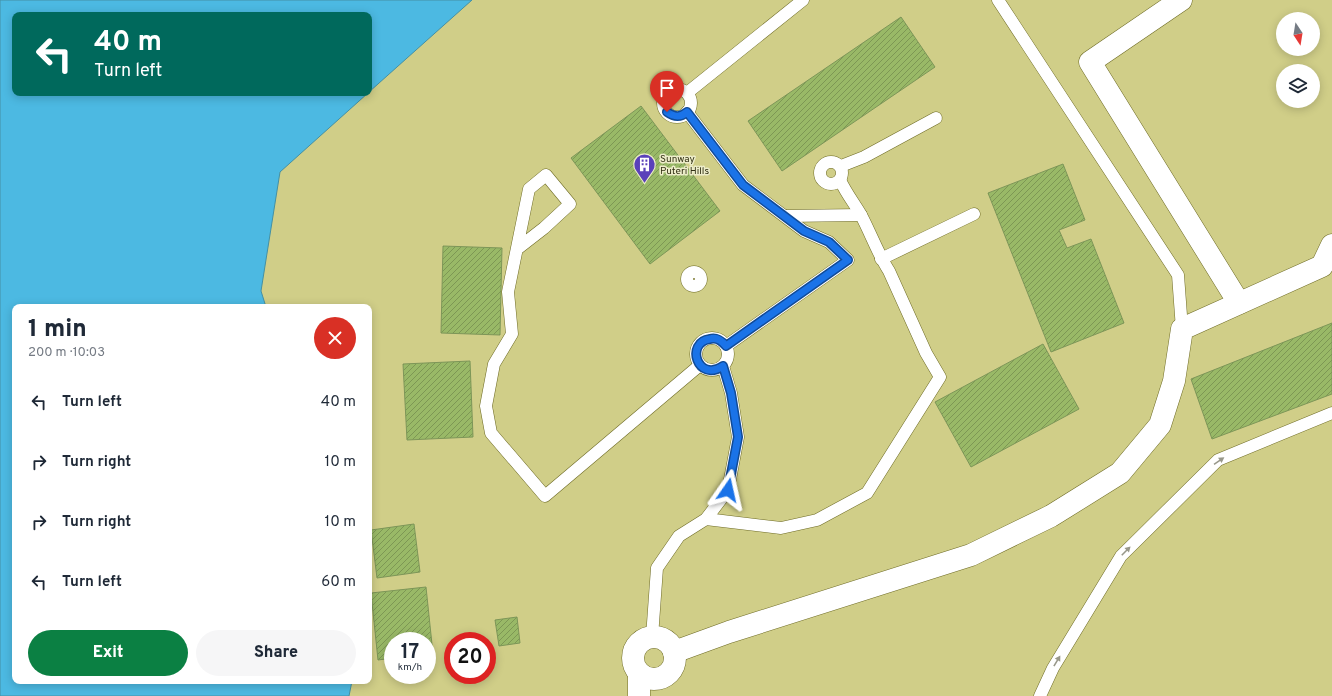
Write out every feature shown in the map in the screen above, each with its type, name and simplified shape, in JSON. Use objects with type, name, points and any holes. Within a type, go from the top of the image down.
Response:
[{"type":"street","points":[[1181,0],[1090,62],[1239,303]]},
{"type":"street","points":[[674,652],[729,632],[971,555],[1051,516],[1120,473],[1160,425],[1174,381],[1182,329],[1322,266],[1332,245]]},
{"type":"street","points":[[652,637],[659,637],[666,640],[671,645],[676,659],[664,686],[658,679],[644,677],[635,668],[633,662],[635,648],[645,639],[652,637]]},
{"type":"street","points":[[639,673],[639,696]]},
{"type":"lane","points":[[687,93],[804,0]]},
{"type":"lane","points":[[998,0],[1178,275],[1182,329]]},
{"type":"lane","points":[[674,89],[684,90],[687,93],[690,96],[691,104],[687,112],[680,116],[671,115],[664,108],[663,103],[666,94],[674,89]]},
{"type":"lane","points":[[687,112],[743,185],[804,231],[829,242],[848,260],[726,346]]},
{"type":"lane","points":[[841,166],[864,157],[936,118]]},
{"type":"lane","points":[[828,162],[835,162],[841,166],[842,173],[840,180],[834,184],[830,184],[823,180],[820,174],[822,167],[828,162]]},
{"type":"lane","points":[[517,249],[544,228],[570,204],[546,175],[529,189],[508,292],[512,334],[494,364],[486,406],[491,433],[545,496],[700,365]]},
{"type":"lane","points":[[706,519],[781,528],[817,520],[867,493],[940,377],[926,353],[890,271],[881,259],[861,215],[846,193],[840,180]]},
{"type":"lane","points":[[881,259],[974,214]]},
{"type":"lane","points":[[785,216],[861,215]]},
{"type":"lane","points":[[712,338],[722,342],[726,346],[728,356],[723,366],[713,370],[703,368],[700,365],[697,360],[696,350],[702,342],[712,338]]},
{"type":"lane","points":[[652,637],[657,568],[679,536],[706,519],[728,490],[738,437],[731,393],[723,366]]},
{"type":"lane","points":[[1040,696],[1053,668],[1121,556],[1218,460],[1332,413]]},
{"type":"water","points":[[0,0],[472,0],[372,89],[372,12],[12,12],[12,96],[365,96],[280,172],[261,291],[265,304],[12,304],[12,684],[351,684],[349,696],[0,696]]},
{"type":"building","points":[[901,17],[935,67],[782,171],[748,121]]},
{"type":"building","name":"Sunway Puteri Hills","points":[[641,106],[720,211],[650,264],[571,158]]},
{"type":"building","points":[[1063,164],[1085,220],[1059,230],[1067,248],[1091,239],[1124,323],[1051,352],[988,193]]},
{"type":"building","points":[[443,246],[502,248],[500,335],[441,333]]},
{"type":"building","points":[[1332,323],[1332,394],[1212,439],[1191,379]]},
{"type":"building","points":[[1043,344],[1079,409],[971,467],[935,402]]},
{"type":"building","points":[[470,361],[473,437],[407,440],[403,364]]},
{"type":"building","points":[[414,524],[420,572],[377,578],[372,530]]},
{"type":"building","points":[[426,587],[431,632],[384,632],[384,659],[378,660],[372,593]]},
{"type":"building","points":[[517,617],[520,643],[499,646],[495,620]]},
{"type":"place","name":"Sunway Puteri Hills","points":[[645,184]]},
{"type":"route","points":[[667,112],[671,115],[680,116],[687,112],[743,185],[804,231],[829,242],[848,260],[726,346],[717,339],[712,338],[702,342],[696,350],[697,360],[703,368],[713,370],[723,366],[731,393],[738,437],[728,490]]}]
